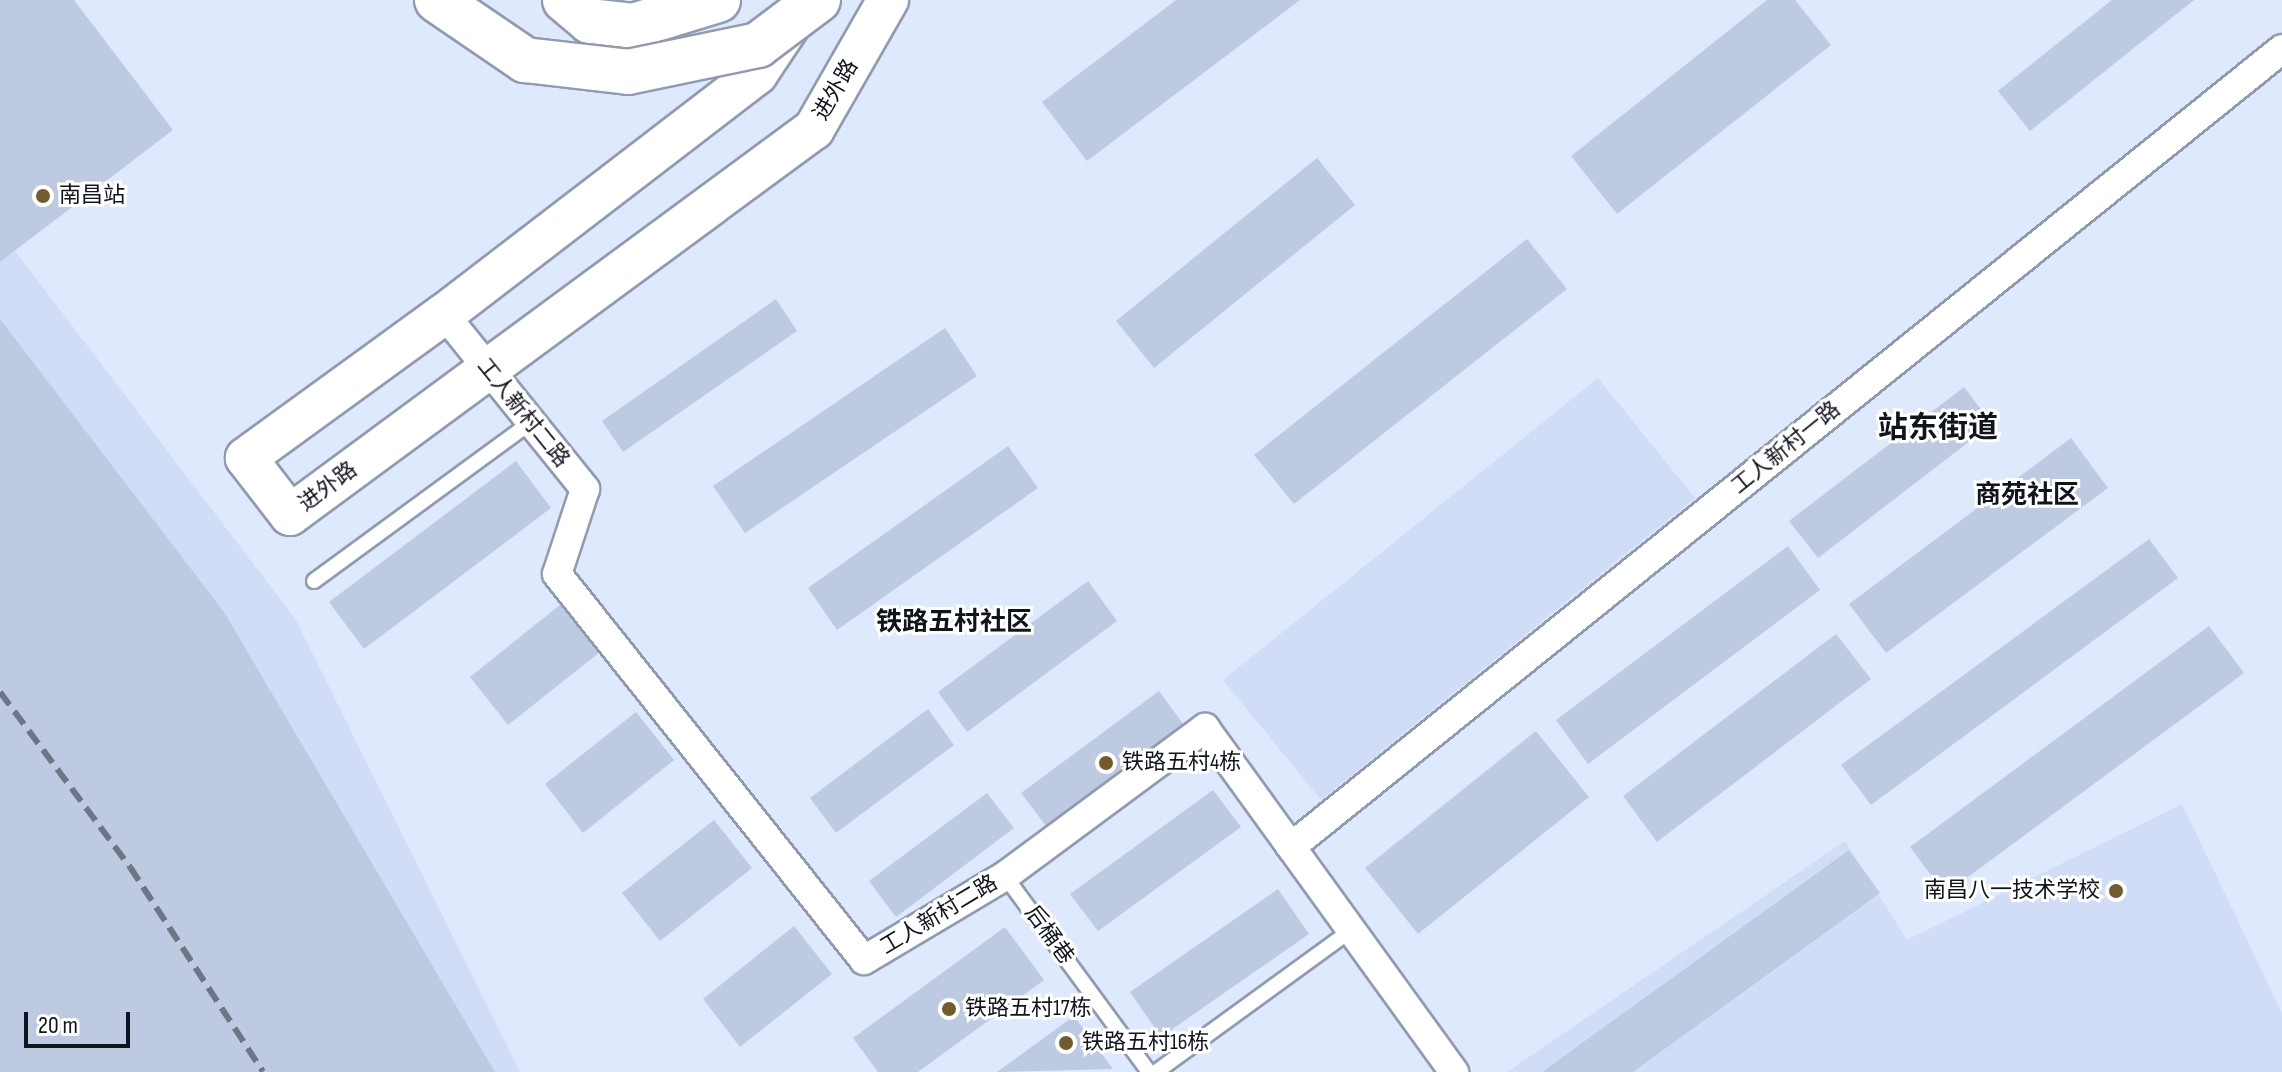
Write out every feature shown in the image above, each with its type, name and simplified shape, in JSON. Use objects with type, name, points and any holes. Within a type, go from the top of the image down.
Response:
[{"type":"highway","points":[[437,0],[525,60],[628,72],[758,45],[818,0]]},
{"type":"highway","points":[[565,0],[590,21],[633,26],[718,0]]},
{"type":"street","name":"进外路","points":[[806,0],[757,74],[444,314],[246,458],[290,515],[814,129],[888,0]]},
{"type":"street","name":"工人新村一路","points":[[1291,847],[2282,49]]},
{"type":"street","name":"工人新村二路","points":[[444,314],[585,489],[557,574],[864,960],[1005,876],[1205,728],[1454,1072]]},
{"type":"lane","points":[[314,581],[531,422]]},
{"type":"lane","name":"后桶巷","points":[[1005,876],[1149,1072]]},
{"type":"lane","points":[[1156,1072],[1350,931]]},
{"type":"shaded area","points":[[0,231],[296,620],[520,1072],[0,1072]]},
{"type":"shaded area","points":[[1598,378],[1695,498],[1321,800],[1223,680]]},
{"type":"shaded area","name":"南昌八一技术学校","points":[[2182,804],[2282,1013],[2282,1072],[1507,1072],[1845,841],[1907,940]]},
{"type":"building","name":"南昌站","points":[[0,0],[74,0],[173,130],[0,262]]},
{"type":"building","points":[[1176,0],[1300,0],[1087,161],[1042,102]]},
{"type":"building","points":[[1767,0],[1795,0],[1831,45],[1617,214],[1571,156]]},
{"type":"building","points":[[2112,0],[2194,0],[2030,131],[1998,91]]},
{"type":"building","points":[[1317,158],[1355,205],[1154,368],[1116,321]]},
{"type":"building","points":[[1527,239],[1567,289],[1294,504],[1254,455]]},
{"type":"building","points":[[776,299],[797,331],[623,452],[602,421]]},
{"type":"building","points":[[0,319],[224,612],[495,1072],[0,1072]]},
{"type":"building","points":[[945,328],[977,376],[745,533],[713,486]]},
{"type":"building","points":[[1964,387],[1992,424],[1818,558],[1789,521]]},
{"type":"building","points":[[2071,438],[2108,488],[1886,653],[1849,604]]},
{"type":"building","points":[[1008,446],[1038,488],[837,630],[808,588]]},
{"type":"building","points":[[516,461],[551,508],[364,649],[329,602]]},
{"type":"building","points":[[2149,539],[2178,578],[1871,805],[1841,765]]},
{"type":"building","points":[[1788,546],[1820,590],[1588,764],[1556,720]]},
{"type":"building","points":[[1088,581],[1117,621],[967,732],[938,692]]},
{"type":"building","points":[[561,604],[600,652],[508,725],[470,677]]},
{"type":"building","points":[[2209,626],[2244,673],[1945,894],[1910,847]]},
{"type":"building","points":[[1836,634],[1871,679],[1657,842],[1623,796]]},
{"type":"building","name":"铁路五村4栋","points":[[1159,691],[1190,733],[1053,835],[1021,793]]},
{"type":"building","points":[[928,709],[954,745],[836,833],[810,798]]},
{"type":"building","points":[[636,712],[674,760],[583,833],[545,784]]},
{"type":"building","points":[[1536,731],[1589,797],[1418,934],[1365,868]]},
{"type":"building","points":[[1213,790],[1241,827],[1098,931],[1070,894]]},
{"type":"building","points":[[987,793],[1014,828],[896,917],[869,881]]},
{"type":"building","points":[[714,820],[752,868],[660,941],[622,893]]},
{"type":"building","points":[[1849,850],[1880,893],[1633,1072],[1542,1072]]},
{"type":"building","points":[[1278,889],[1309,934],[1161,1037],[1130,992]]},
{"type":"building","points":[[794,926],[832,974],[740,1047],[703,999]]},
{"type":"building","name":"铁路五村17栋","points":[[1005,927],[1044,980],[918,1072],[878,1072],[853,1038]]},
{"type":"building","name":"铁路五村16栋","points":[[1074,1016],[1113,1069],[997,1072]]},
{"type":"railway","points":[[0,692],[130,867],[263,1072]]},
{"type":"place","name":"南昌站","points":[[43,196]]},
{"type":"place","name":"铁路五村4栋","points":[[1106,763]]},
{"type":"place","name":"南昌八一技术学校","points":[[2116,891]]},
{"type":"place","name":"铁路五村17栋","points":[[949,1009]]},
{"type":"place","name":"铁路五村16栋","points":[[1066,1043]]},
{"type":"district","name":"站东街道","points":[[1938,428]]},
{"type":"district","name":"商苑社区","points":[[2027,496]]},
{"type":"district","name":"铁路五村社区","points":[[954,623]]}]
